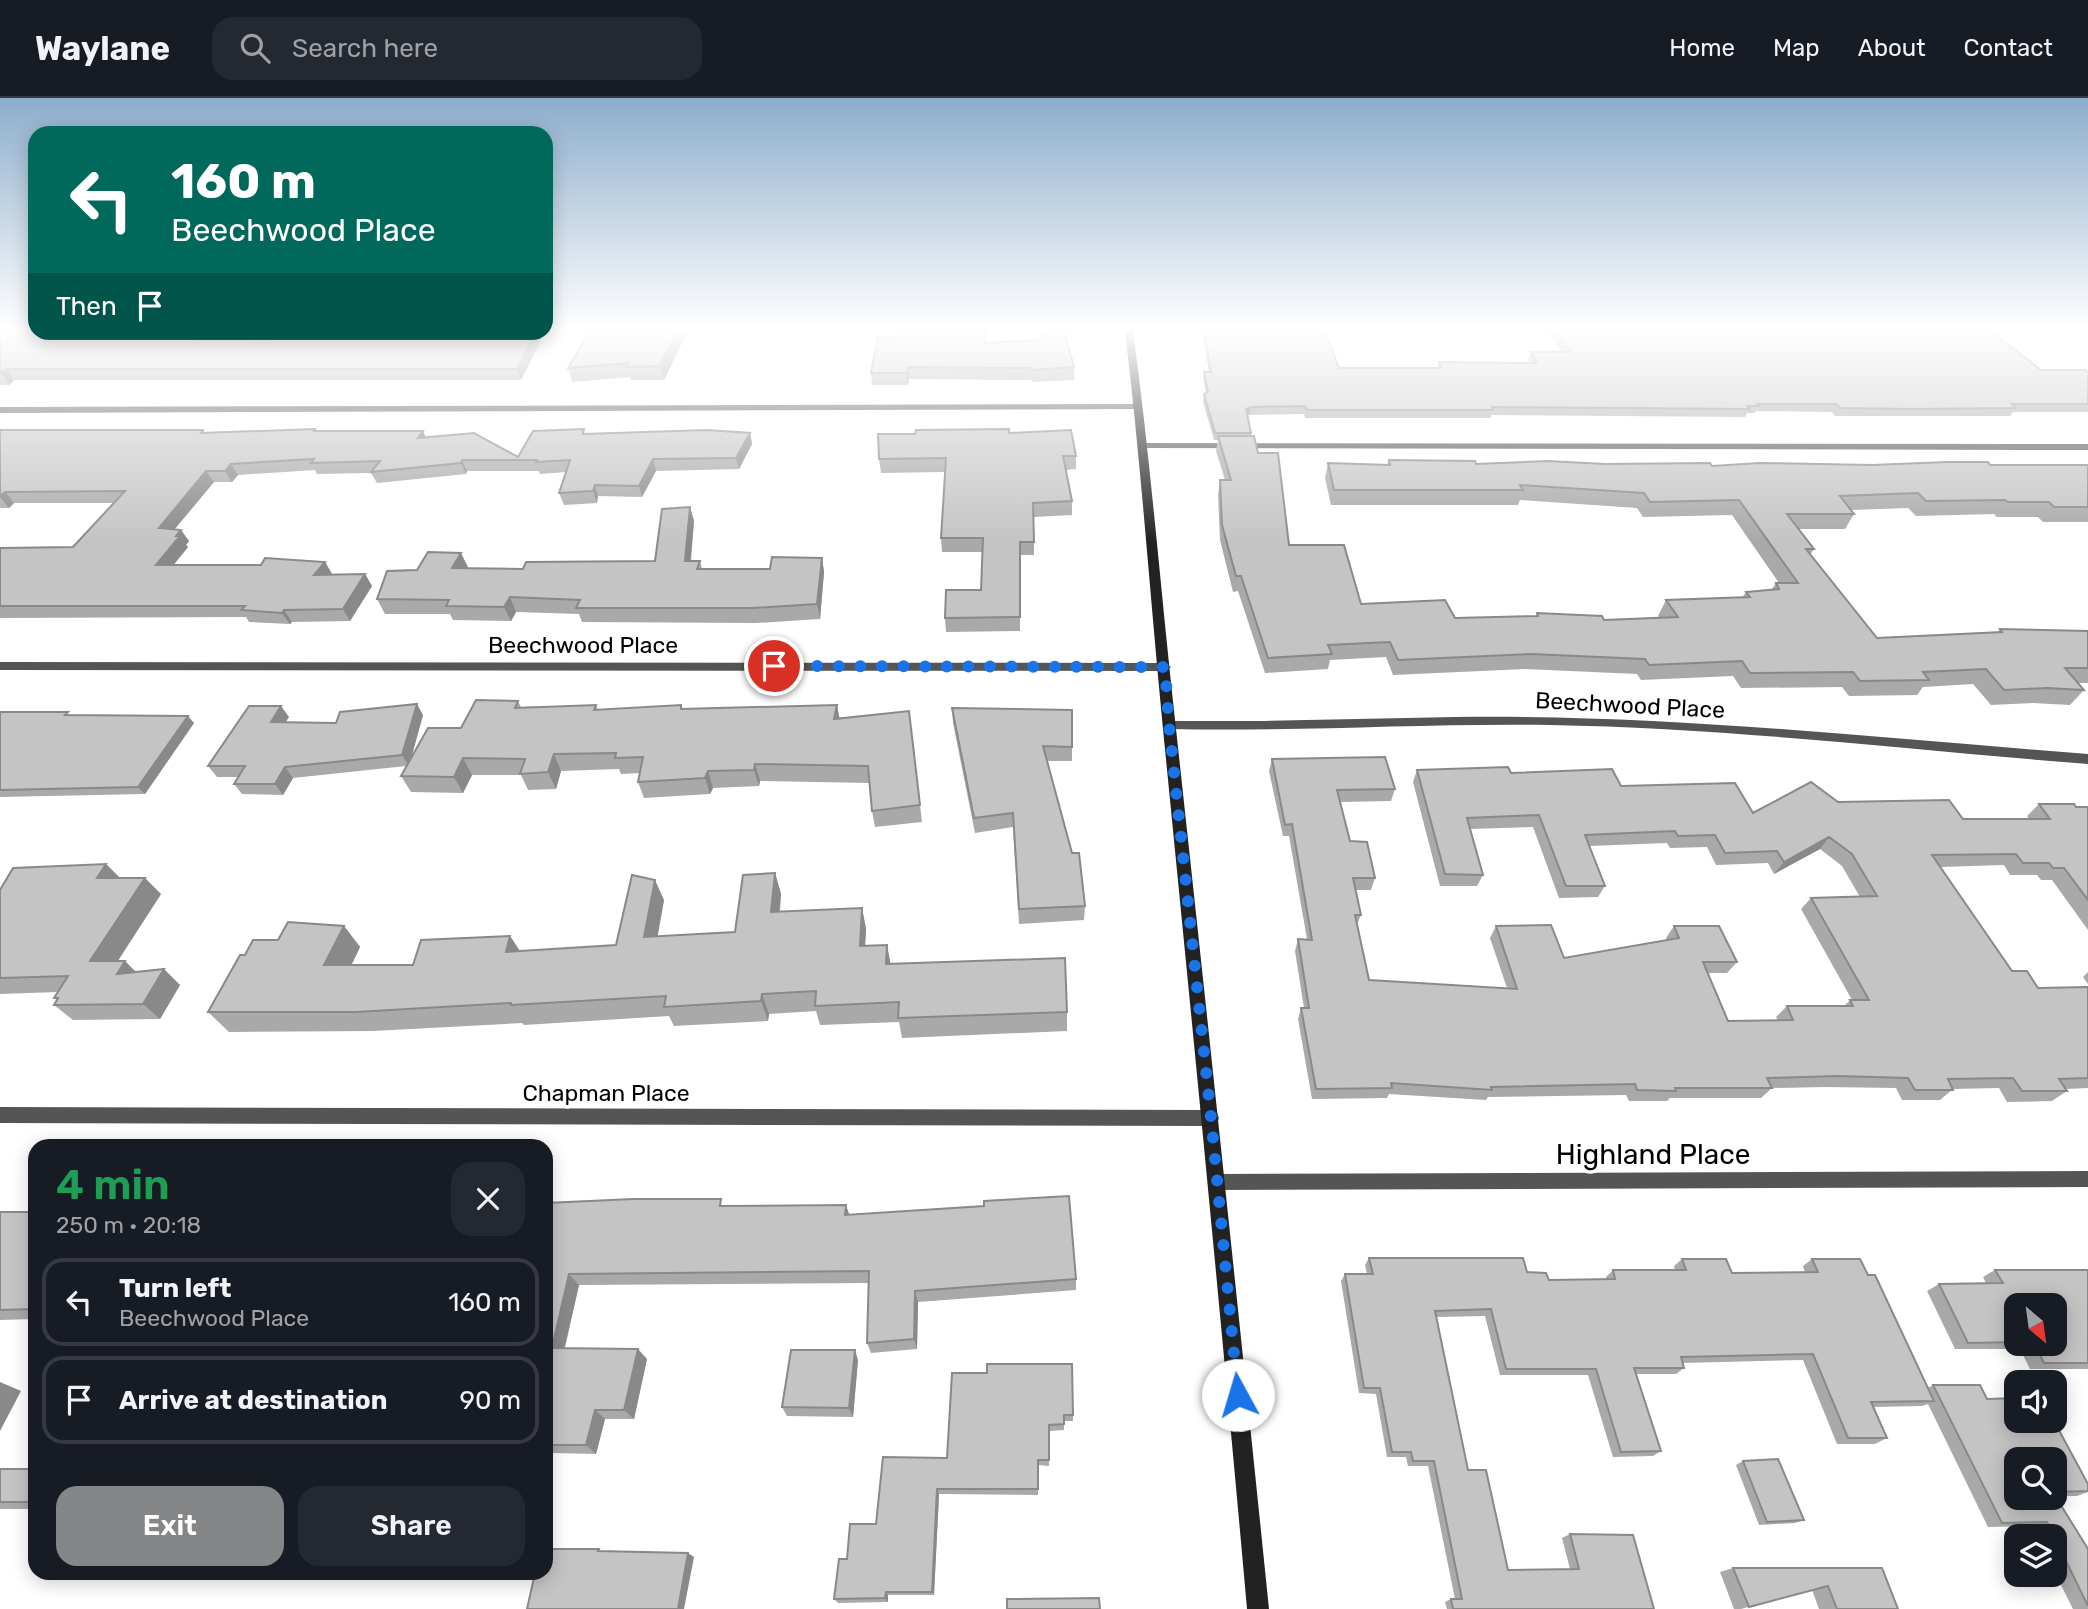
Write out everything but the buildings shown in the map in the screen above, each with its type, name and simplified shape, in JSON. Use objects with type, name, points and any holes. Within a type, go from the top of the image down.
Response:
[{"type":"main road","points":[[1137,402],[1144,445],[1169,725],[1211,1118],[1258,1609]]},
{"type":"street","points":[[0,410],[1138,406]]},
{"type":"street","points":[[1144,445],[2088,447]]},
{"type":"street","name":"Beechwood Place","points":[[0,666],[1165,667]]},
{"type":"street","name":"Beechwood Place","points":[[1169,725],[1231,727],[1550,721],[1750,732],[2088,759]]},
{"type":"street","name":"Chapman Place","points":[[0,1115],[1211,1118]]},
{"type":"street","name":"Highland Place","points":[[1217,1182],[2088,1179]]},
{"type":"route","points":[[774,666],[1165,667],[1238,1395]]}]
